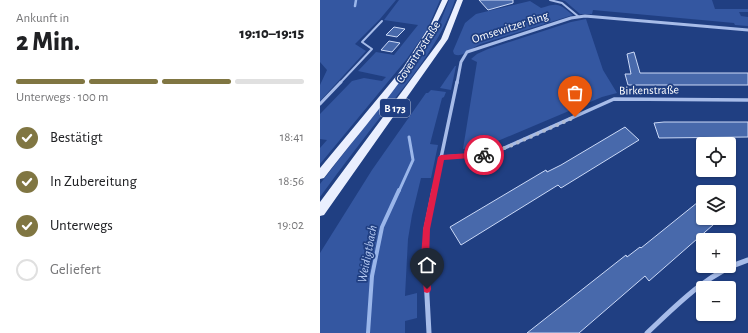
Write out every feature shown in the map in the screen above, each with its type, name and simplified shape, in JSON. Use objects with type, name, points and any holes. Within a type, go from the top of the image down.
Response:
[{"type":"main road","name":"Coventrystraße","points":[[320,175],[416,55],[435,25],[445,0]]},
{"type":"main road","name":"Coventrystraße","points":[[320,211],[444,39],[460,0]]},
{"type":"street","name":"Omsewitzer Ring","points":[[429,333],[425,259],[426,229],[461,62],[467,52],[500,40],[579,17],[598,16],[748,30]]},
{"type":"street","name":"Birkenstraße","points":[[441,157],[482,155],[500,150],[614,100],[748,100]]},
{"type":"street","points":[[647,333],[712,276],[736,263],[748,260]]},
{"type":"lane","points":[[550,0],[562,3],[579,17]]},
{"type":"lane","points":[[320,104],[372,49],[362,42],[382,20]]},
{"type":"shaded area","points":[[320,0],[396,0],[380,19],[355,44],[366,51],[320,101],[320,85],[327,70],[320,62]]},
{"type":"shaded area","points":[[399,0],[440,0],[427,30],[406,60],[320,164],[320,148],[327,140],[320,139],[320,114],[352,81],[364,78],[382,81],[386,77],[358,71],[376,52],[394,55],[418,25],[384,20]]},
{"type":"shaded area","points":[[449,0],[455,0],[434,45],[320,197],[320,184],[426,47],[438,28]]},
{"type":"shaded area","points":[[561,0],[712,0],[715,9],[748,9],[748,12],[739,12],[741,16],[748,17],[748,26],[735,25],[734,23],[593,10],[592,14],[580,14],[565,1]]},
{"type":"shaded area","points":[[530,1],[541,8],[558,5],[565,8],[573,15],[478,45],[460,55],[454,54],[453,51],[465,23],[476,14]]},
{"type":"shaded area","points":[[586,19],[603,70],[617,93],[602,97],[486,146],[463,149],[477,62],[471,59],[477,54],[488,49],[571,22]]},
{"type":"shaded area","points":[[455,66],[451,90],[440,88]]},
{"type":"shaded area","points":[[431,90],[446,92],[442,98],[430,144],[438,145],[431,178],[421,178],[408,239],[405,296],[417,293],[417,318],[405,321],[405,333],[320,333],[320,253],[372,170],[426,93]]},
{"type":"building","points":[[479,0],[513,0],[513,3],[488,10]]},
{"type":"building","points":[[394,27],[405,29],[397,37],[386,35]]},
{"type":"building","points":[[389,41],[400,43],[392,52],[381,50]]},
{"type":"building","points":[[634,52],[640,73],[748,73],[748,85],[628,85],[625,74],[631,74],[627,54]]},
{"type":"building","points":[[748,122],[748,137],[659,138],[654,123]]},
{"type":"building","points":[[625,127],[639,140],[561,188],[558,185],[461,245],[450,227],[546,170],[547,172],[561,165]]},
{"type":"building","points":[[696,204],[696,225],[713,225],[704,233],[696,233],[696,240],[649,281],[645,276],[579,333],[527,333],[626,255],[627,257],[640,247],[641,248]]},
{"type":"waterway","name":"Weidigtbach","points":[[355,6],[356,0]]},
{"type":"waterway","name":"Weidigtbach","points":[[399,191],[413,160],[409,137]]},
{"type":"waterway","name":"Weidigtbach","points":[[368,333],[372,276],[382,227],[399,190]]},
{"type":"way so far","points":[[484,155],[510,146],[575,117]]},
{"type":"route","points":[[427,289],[425,259],[426,229],[441,157],[484,155]]}]
